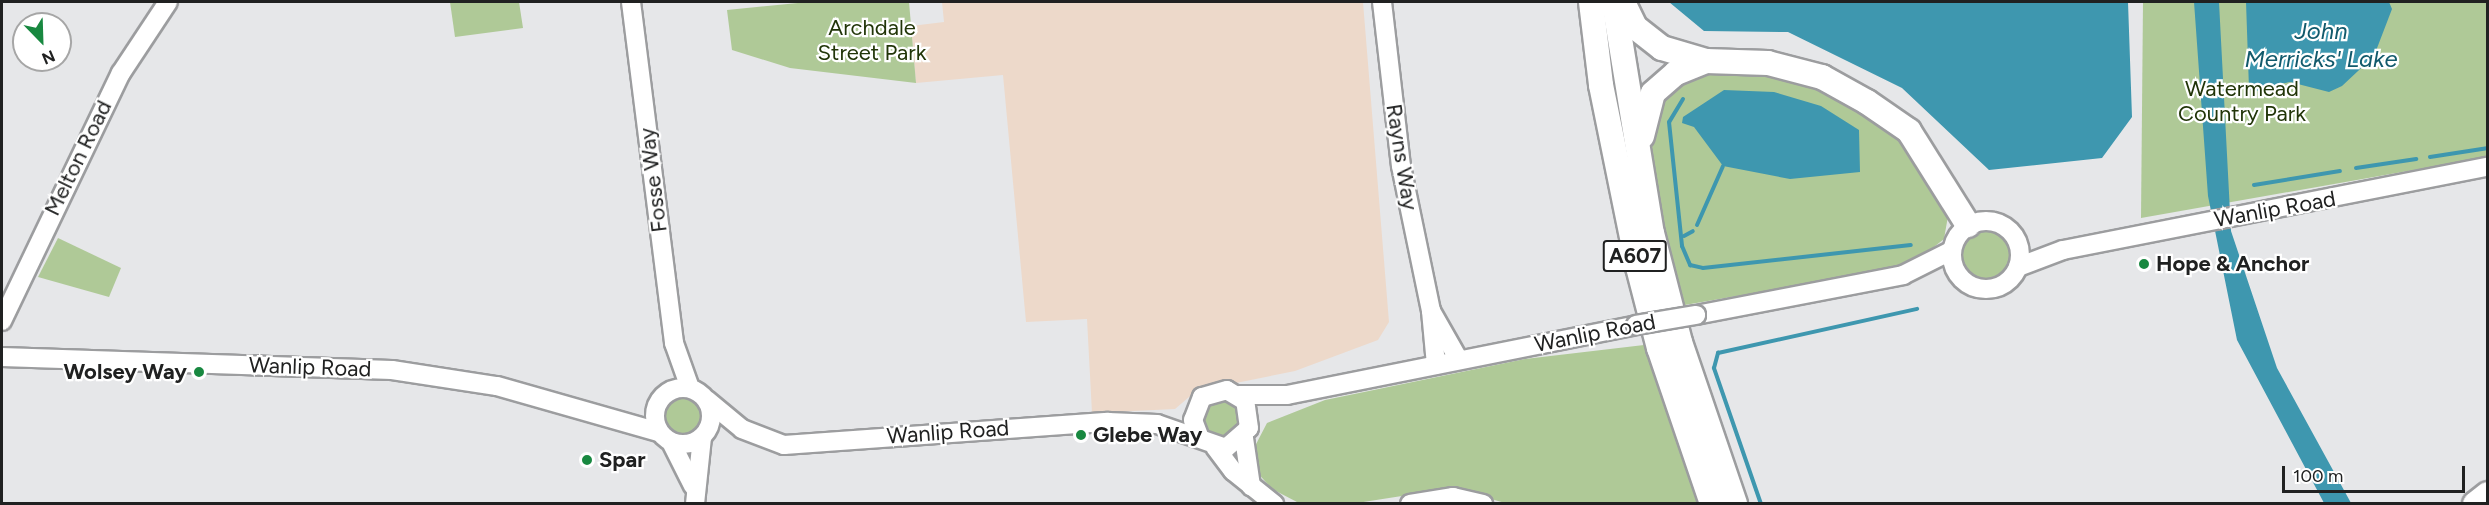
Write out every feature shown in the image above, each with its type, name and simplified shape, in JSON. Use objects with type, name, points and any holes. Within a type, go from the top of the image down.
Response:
[{"type":"highway","name":"A607","points":[[1591,2],[1601,85],[1638,267],[1659,348],[1712,504]]},
{"type":"highway","name":"A607","points":[[1614,2],[1641,180],[1680,342],[1735,504]]},
{"type":"highway","points":[[1623,2],[1648,40],[1706,61],[1768,63],[1822,77],[1867,102],[1909,131],[1968,225]]},
{"type":"highway","points":[[1641,180],[1645,106],[1663,82],[1706,61]]},
{"type":"highway","points":[[2475,504],[2487,494]]},
{"type":"street","name":"Melton Road","points":[[2,321],[120,73],[168,2]]},
{"type":"street","name":"Fosse Way","points":[[630,2],[676,358],[690,388]]},
{"type":"street","name":"Rayns Way","points":[[1382,2],[1401,166],[1431,311],[1436,364]]},
{"type":"street","name":"Wanlip Road","points":[[2018,267],[2063,250],[2487,167]]},
{"type":"street","points":[[1992,221],[2016,238],[2018,267],[1997,288],[1970,286],[1957,275],[1951,251],[1968,225],[1992,221]]},
{"type":"street","name":"Wanlip Road","points":[[2016,238],[2063,250]]},
{"type":"street","name":"Wanlip Road","points":[[1904,275],[1951,251]]},
{"type":"street","name":"Wanlip Road","points":[[1239,395],[1287,395],[1636,325],[1904,275],[1952,278],[1970,286]]},
{"type":"street","name":"Rayns Way","points":[[1431,311],[1459,360]]},
{"type":"street","name":"Wanlip Road","points":[[2,357],[392,370],[496,386],[613,419],[665,437]]},
{"type":"street","name":"Fosse Way","points":[[662,397],[676,358]]},
{"type":"street","points":[[613,419],[662,397],[690,388],[707,400],[711,411],[704,434],[694,495]]},
{"type":"street","points":[[1251,486],[1244,438],[1251,418],[1239,395],[1210,392],[1194,410],[1199,436],[1215,447],[1251,486],[1274,504]]},
{"type":"street","name":"Wanlip Road","points":[[1251,418],[1287,395]]},
{"type":"street","points":[[662,397],[665,437],[694,495]]},
{"type":"street","name":"Wanlip Road","points":[[707,400],[742,429],[784,445],[1069,423],[1157,424],[1199,436]]},
{"type":"street","name":"Wanlip Road","points":[[1157,424],[1194,410]]},
{"type":"street","name":"Wanlip Road","points":[[704,434],[742,429]]},
{"type":"street","points":[[665,437],[688,444],[704,434]]},
{"type":"street","points":[[1215,447],[1244,438]]},
{"type":"street","points":[[1410,504],[1454,497],[1483,504]]},
{"type":"shaded area","points":[[942,2],[1363,2],[1389,322],[1378,340],[1295,371],[1196,391],[1175,409],[1092,413],[1087,319],[1026,322],[1003,75],[916,83],[911,26],[944,22]]},
{"type":"green space","points":[[450,2],[519,2],[523,28],[455,37]]},
{"type":"green space","name":"Archdale Street Park","points":[[808,2],[909,2],[916,83],[790,68],[732,50],[727,10]]},
{"type":"green space","name":"Watermead Country Park","points":[[2143,2],[2487,2],[2487,157],[2141,218]]},
{"type":"green space","points":[[1775,71],[1849,101],[1900,140],[1940,196],[1948,216],[1944,239],[1910,266],[1679,306],[1650,155],[1650,123],[1671,85],[1693,72]]},
{"type":"green space","points":[[1979,221],[1993,221],[2005,226],[2015,236],[2020,255],[2015,274],[2005,284],[1993,289],[1979,289],[1967,284],[1957,274],[1952,262],[1952,248],[1957,236],[1967,226]]},
{"type":"green space","points":[[58,238],[121,268],[109,297],[38,277]]},
{"type":"green space","points":[[1644,345],[1703,503],[1505,503],[1453,488],[1357,503],[1297,502],[1272,489],[1255,470],[1253,450],[1267,423],[1325,400],[1525,359]]},
{"type":"green space","points":[[683,393],[699,400],[706,416],[699,432],[683,439],[667,432],[660,416],[667,400]]},
{"type":"green space","points":[[1221,400],[1234,406],[1240,419],[1234,432],[1221,438],[1208,432],[1202,419],[1208,406]]},
{"type":"water","points":[[1669,2],[2128,2],[2132,117],[2102,158],[1989,170],[1902,88],[1788,32],[1704,31]]},
{"type":"water","points":[[2194,2],[2219,2],[2231,231],[2277,368],[2351,503],[2324,503],[2237,340],[2208,196]]},
{"type":"water","name":"John Merricks' Lake","points":[[2246,2],[2389,2],[2392,9],[2374,56],[2342,86],[2329,92],[2290,82],[2274,85],[2268,93],[2249,89]]},
{"type":"water","points":[[1724,90],[1774,92],[1821,106],[1859,130],[1860,172],[1790,179],[1723,166],[1694,127],[1682,123],[1683,117]]},
{"type":"waterway","points":[[1683,99],[1669,122],[1682,246],[1690,265],[1703,268],[1911,245]]},
{"type":"waterway","points":[[2430,157],[2488,148]]},
{"type":"waterway","points":[[2356,168],[2416,159]]},
{"type":"waterway","points":[[1697,225],[1723,166]]},
{"type":"waterway","points":[[2254,185],[2340,171]]},
{"type":"waterway","points":[[1684,236],[1693,231]]},
{"type":"waterway","points":[[1761,504],[1714,368],[1718,353],[1917,309]]},
{"type":"place","name":"Hope & Anchor","points":[[2144,264]]},
{"type":"place","name":"Wolsey Way","points":[[199,372]]},
{"type":"place","name":"Glebe Way","points":[[1081,435]]},
{"type":"place","name":"Spar","points":[[587,460]]}]
